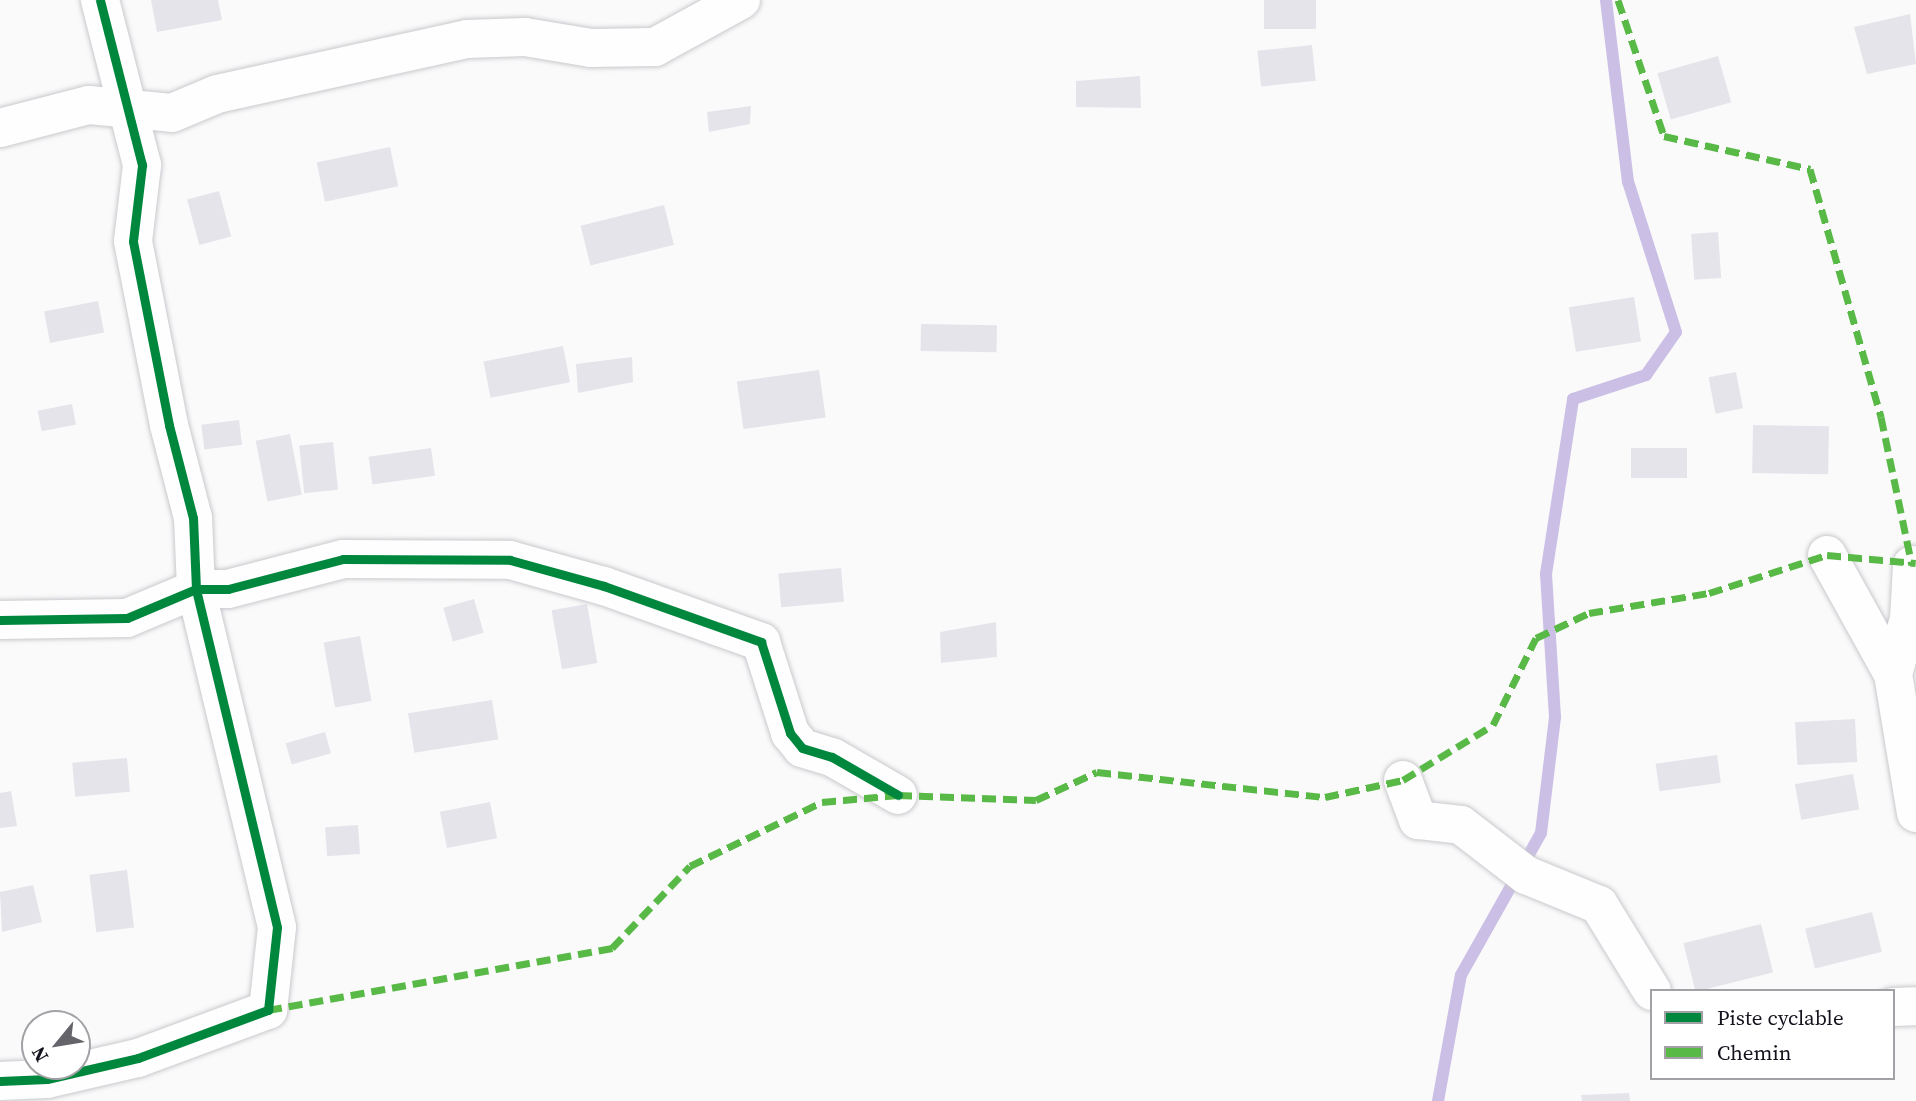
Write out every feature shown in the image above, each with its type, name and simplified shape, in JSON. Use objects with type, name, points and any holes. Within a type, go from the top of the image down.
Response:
[{"type":"street","points":[[0,1082],[57,1090],[268,1010],[277,927],[196,589],[193,517],[169,425],[133,242],[142,164],[124,105],[100,0]]},
{"type":"street","points":[[0,128],[89,105],[124,105],[172,113],[217,94],[467,39],[525,37],[591,48],[655,47],[741,0]]},
{"type":"street","points":[[0,620],[120,619],[196,589],[228,589],[343,559],[412,555],[510,560],[604,586],[761,642],[790,733],[802,748],[832,757],[898,795]]},
{"type":"street","points":[[1827,555],[1893,674],[1916,813]]},
{"type":"street","points":[[1893,674],[1909,619],[1912,565]]},
{"type":"street","points":[[1403,780],[1418,820],[1461,825],[1516,869],[1600,905],[1651,989]]},
{"type":"street","points":[[1895,1007],[1916,1006]]},
{"type":"building","points":[[151,0],[218,0],[222,20],[157,32]]},
{"type":"building","points":[[1264,0],[1316,0],[1316,29],[1264,29]]},
{"type":"building","points":[[1910,14],[1916,64],[1867,74],[1854,27]]},
{"type":"building","points":[[1312,45],[1316,81],[1261,87],[1257,51]]},
{"type":"building","points":[[1718,56],[1731,102],[1671,120],[1657,73]]},
{"type":"building","points":[[1140,76],[1141,108],[1076,107],[1076,81]]},
{"type":"building","points":[[751,106],[750,124],[709,132],[707,112]]},
{"type":"building","points":[[390,147],[398,186],[325,202],[317,163]]},
{"type":"building","points":[[219,191],[231,236],[199,245],[187,200]]},
{"type":"building","points":[[664,205],[674,245],[590,266],[581,226]]},
{"type":"building","points":[[1718,232],[1721,278],[1694,280],[1691,234]]},
{"type":"building","points":[[1634,297],[1641,341],[1576,352],[1569,307]]},
{"type":"building","points":[[98,301],[104,332],[50,343],[44,311]]},
{"type":"building","points":[[921,324],[997,325],[997,352],[921,351]]},
{"type":"building","points":[[563,346],[570,382],[491,398],[483,361]]},
{"type":"building","points":[[632,357],[633,382],[578,393],[576,364]]},
{"type":"building","points":[[819,370],[826,418],[743,429],[737,382]]},
{"type":"building","points":[[1736,372],[1743,408],[1716,414],[1709,377]]},
{"type":"building","points":[[72,404],[76,425],[42,431],[38,411]]},
{"type":"building","points":[[239,420],[242,445],[204,449],[201,425]]},
{"type":"building","points":[[1753,425],[1829,426],[1828,474],[1752,473]]},
{"type":"building","points":[[290,434],[302,495],[267,502],[256,441]]},
{"type":"building","points":[[333,442],[338,490],[304,493],[299,446]]},
{"type":"building","points":[[431,448],[435,476],[373,484],[369,457]]},
{"type":"building","points":[[1631,448],[1687,448],[1687,478],[1631,478]]},
{"type":"building","points":[[841,568],[844,602],[781,607],[778,573]]},
{"type":"building","points":[[474,599],[484,633],[453,641],[443,608]]},
{"type":"building","points":[[587,604],[597,663],[562,669],[552,610]]},
{"type":"building","points":[[996,622],[997,657],[941,663],[940,632]]},
{"type":"building","points":[[360,636],[371,701],[335,707],[324,642]]},
{"type":"building","points":[[492,700],[498,740],[414,753],[408,713]]},
{"type":"building","points":[[1855,719],[1857,762],[1797,765],[1795,722]]},
{"type":"building","points":[[325,732],[331,753],[292,764],[286,743]]},
{"type":"building","points":[[1717,755],[1721,783],[1660,791],[1656,764]]},
{"type":"building","points":[[127,758],[130,792],[75,797],[72,763]]},
{"type":"building","points":[[1853,774],[1859,809],[1801,820],[1795,784]]},
{"type":"building","points":[[11,791],[17,826],[0,828],[0,793]]},
{"type":"building","points":[[490,802],[497,838],[447,848],[440,812]]},
{"type":"building","points":[[358,825],[360,854],[327,856],[325,827]]},
{"type":"building","points":[[127,870],[134,928],[96,932],[89,875]]},
{"type":"building","points":[[33,885],[42,922],[2,932],[0,892]]},
{"type":"building","points":[[1872,912],[1882,952],[1815,968],[1805,929]]},
{"type":"building","points":[[1761,924],[1773,973],[1707,989],[1695,989],[1683,943]]},
{"type":"building","points":[[1629,1093],[1630,1101],[1582,1101],[1581,1095]]},
{"type":"waterway","points":[[1438,1101],[1461,975],[1541,833],[1555,717],[1546,574],[1573,399],[1646,375],[1676,332],[1628,182],[1606,0]]},
{"type":"marked path","points":[[1618,0],[1664,136],[1810,169],[1881,417],[1912,565]]},
{"type":"marked path","points":[[268,1010],[612,948],[690,866],[822,802],[898,795],[1036,800],[1097,772],[1325,797],[1403,780],[1493,725],[1536,638],[1589,613],[1709,593],[1827,555],[1916,563]]},
{"type":"cycle path","points":[[0,1081],[47,1079],[138,1058],[268,1010],[277,927],[196,589],[193,518],[169,425],[133,241],[142,165],[100,0]]},
{"type":"cycle path","points":[[0,620],[127,618],[196,589],[228,589],[343,559],[510,560],[604,586],[761,642],[790,733],[802,748],[832,757],[898,795]]}]
